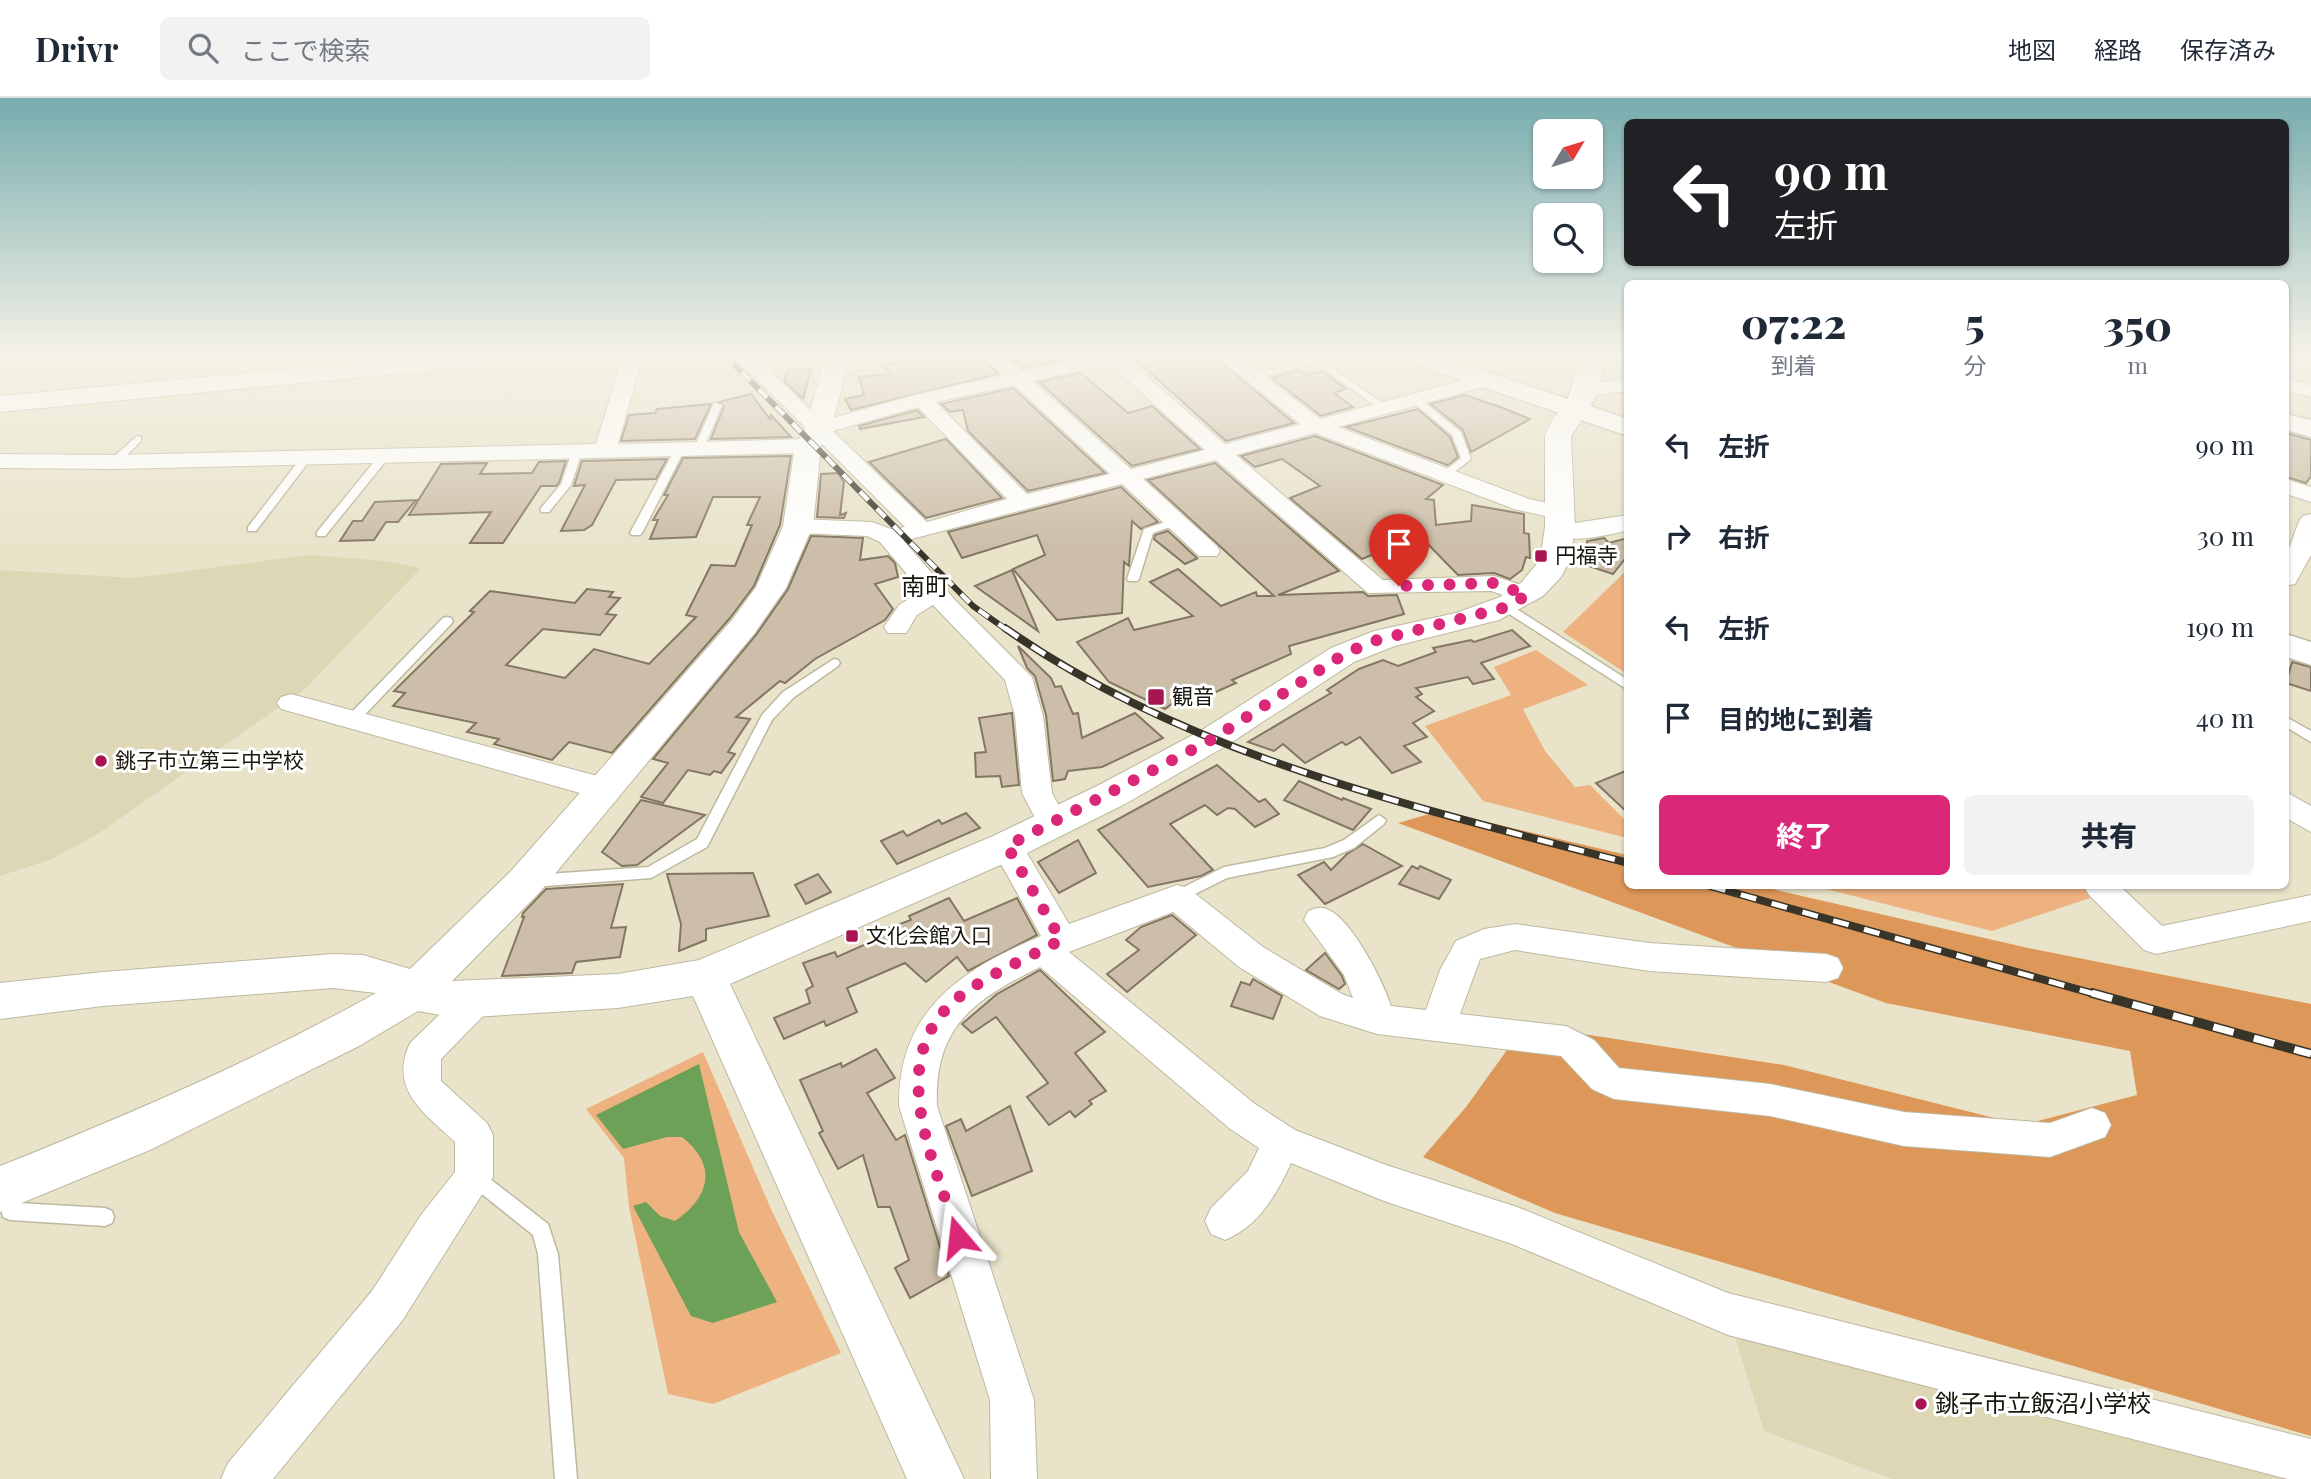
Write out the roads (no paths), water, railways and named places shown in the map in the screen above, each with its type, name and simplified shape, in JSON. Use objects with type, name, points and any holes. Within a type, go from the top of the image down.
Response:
[{"type":"main road","points":[[2289,423],[2311,429]]},
{"type":"main road","points":[[2289,646],[2311,654]]},
{"type":"street","points":[[605,451],[616,419]]},
{"type":"street","points":[[798,419],[813,437],[922,531]]},
{"type":"street","points":[[3,1188],[132,1135],[343,1032],[413,993],[525,882],[743,628],[771,589],[798,526],[813,437],[819,419]]},
{"type":"street","points":[[0,461],[114,462],[689,448],[813,437],[863,419]]},
{"type":"street","points":[[942,419],[1022,502]]},
{"type":"street","points":[[1063,419],[1208,551]]},
{"type":"street","points":[[1187,419],[1264,492],[1377,587],[1494,583],[1517,601]]},
{"type":"street","points":[[1309,419],[1317,426],[1522,504],[1560,522],[1612,527],[1624,523]]},
{"type":"street","points":[[888,537],[922,531],[1022,502],[1343,419]]},
{"type":"street","points":[[0,1001],[103,989],[333,971],[363,972],[392,980],[413,993],[457,1000],[618,991],[705,976],[1007,846],[1053,823],[1211,740],[1346,653],[1374,641],[1517,601],[1553,569],[1559,554],[1558,436],[1566,419]]},
{"type":"street","points":[[2289,487],[2311,495]]},
{"type":"street","points":[[2289,576],[2305,557],[2311,521]]},
{"type":"street","points":[[798,526],[872,529],[888,537],[935,593],[1018,677],[1029,716],[1037,793],[1053,823]]},
{"type":"street","points":[[897,627],[908,610],[935,593]]},
{"type":"street","points":[[291,703],[606,789]]},
{"type":"street","points":[[2289,805],[2311,821]]},
{"type":"street","points":[[1007,846],[1052,945],[1242,1116],[1282,1142],[1384,1183],[1517,1226],[1728,1314],[2311,1462]]},
{"type":"street","points":[[2103,889],[2156,941],[2311,908]]},
{"type":"street","points":[[1014,1479],[1012,1400],[918,1106],[916,1077],[921,1054],[932,1031],[952,1004],[966,992],[1052,945],[1177,897],[1275,973],[1332,1006],[1377,1019],[1566,1041],[1581,1046],[1599,1076],[1614,1083],[1770,1100],[1904,1129],[2050,1140],[2092,1125]]},
{"type":"street","points":[[1320,920],[1352,957],[1369,985],[1377,1019]]},
{"type":"street","points":[[1438,1027],[1457,970],[1468,950],[1484,942],[1515,937],[1649,957],[1826,968]]},
{"type":"street","points":[[705,976],[936,1479]]},
{"type":"street","points":[[244,1479],[387,1307],[435,1228],[474,1177],[474,1135],[423,1087],[423,1054],[477,1000]]},
{"type":"street","points":[[1225,1221],[1262,1184],[1282,1142]]},
{"type":"lane","points":[[636,533],[708,419]]},
{"type":"lane","points":[[1439,419],[1457,434],[1466,459],[1444,475]]},
{"type":"lane","points":[[114,462],[137,439]]},
{"type":"lane","points":[[545,510],[566,485],[577,452]]},
{"type":"lane","points":[[321,534],[386,454]]},
{"type":"lane","points":[[252,530],[308,456]]},
{"type":"lane","points":[[1133,579],[1149,531],[1175,522]]},
{"type":"lane","points":[[1517,601],[1624,683]]},
{"type":"lane","points":[[352,720],[447,621]]},
{"type":"lane","points":[[525,882],[651,872],[702,844],[767,718],[788,695],[834,663]]},
{"type":"lane","points":[[2289,723],[2311,737]]},
{"type":"lane","points":[[1177,897],[1224,873],[1328,853],[1349,844],[1379,820]]},
{"type":"lane","points":[[474,1177],[541,1230],[548,1254],[566,1479]]},
{"type":"lane","points":[[3,1188],[10,1211],[105,1217]]},
{"type":"railway","points":[[789,419],[973,606],[1007,630]]},
{"type":"railway","points":[[1005,628],[1076,673],[1150,711],[1226,744],[1385,798],[1624,862]]},
{"type":"railway","points":[[1721,889],[2098,995]]},
{"type":"railway","points":[[2092,993],[2311,1054]]},
{"type":"place","name":"円福寺","points":[[1541,556]]},
{"type":"place","name":"観音","points":[[1156,697]]},
{"type":"place","name":"銚子市立第三中学校","points":[[101,761]]},
{"type":"place","name":"文化会館入口","points":[[852,936]]},
{"type":"place","name":"銚子市立飯沼小学校","points":[[1921,1404]]},
{"type":"district","name":"南町","points":[[925,587]]}]
